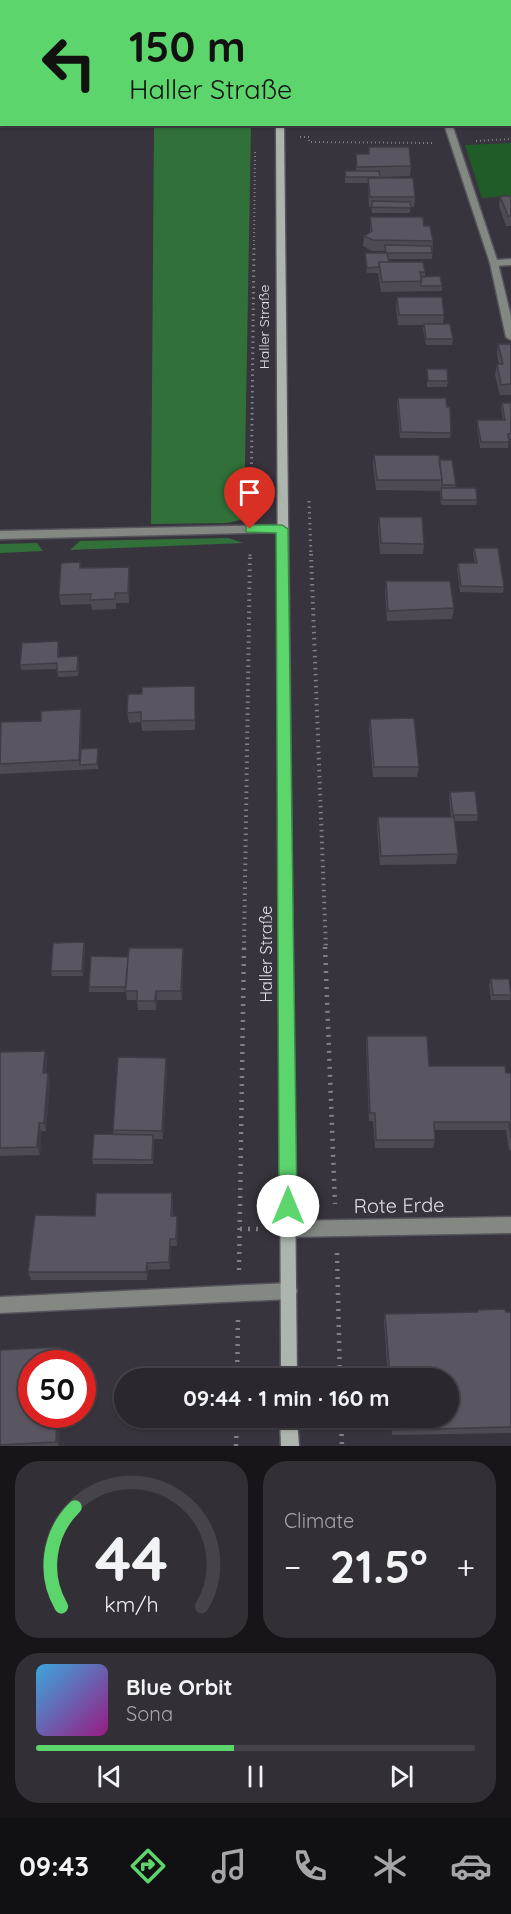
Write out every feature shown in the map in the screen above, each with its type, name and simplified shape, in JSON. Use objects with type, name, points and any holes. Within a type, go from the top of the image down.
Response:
[{"type":"main road","name":"Haller Straße","points":[[280,126],[289,1368]]},
{"type":"main road","points":[[290,1428],[290,1446]]},
{"type":"street","points":[[449,126],[494,263],[511,337]]},
{"type":"street","points":[[494,263],[511,262]]},
{"type":"street","points":[[0,535],[282,529]]},
{"type":"street","name":"Rote Erde","points":[[288,1229],[511,1225]]},
{"type":"street","points":[[0,1305],[289,1291]]},
{"type":"path","points":[[301,131],[301,149]]},
{"type":"path","points":[[301,137],[309,137],[309,142],[454,143],[511,139]]},
{"type":"path","points":[[237,1368],[255,148]]},
{"type":"path","points":[[309,500],[340,1368]]},
{"type":"path","points":[[236,1446],[237,1428]]},
{"type":"path","points":[[341,1428],[342,1446]]},
{"type":"green space","points":[[154,126],[251,126],[244,519],[227,523],[151,524]]},
{"type":"green space","points":[[511,143],[511,196],[482,198],[465,145]]},
{"type":"green space","points":[[228,538],[243,543],[70,550],[80,541]]},
{"type":"green space","points":[[37,543],[43,551],[0,553],[0,544]]},
{"type":"building","points":[[369,147],[409,147],[411,166],[357,167],[356,154],[369,154]]},
{"type":"building","points":[[345,171],[379,171],[380,177],[346,177]]},
{"type":"building","points":[[368,178],[413,178],[415,197],[370,197]]},
{"type":"building","points":[[500,196],[511,196],[511,216],[508,216]]},
{"type":"building","points":[[372,201],[410,202],[411,208],[372,207]]},
{"type":"building","points":[[370,217],[423,217],[424,226],[430,226],[433,241],[373,240],[364,236],[372,231]]},
{"type":"building","points":[[385,245],[431,246],[432,253],[387,253],[389,262],[379,262],[379,267],[367,268],[365,253],[386,253]]},
{"type":"building","points":[[379,262],[423,262],[425,272],[420,272],[422,281],[382,282]]},
{"type":"building","points":[[440,276],[442,286],[421,286],[421,277]]},
{"type":"building","points":[[397,297],[442,297],[444,315],[399,315]]},
{"type":"building","points":[[424,324],[450,324],[453,339],[426,339]]},
{"type":"building","points":[[498,344],[511,344],[511,384],[501,385],[497,364],[503,364]]},
{"type":"building","points":[[427,369],[447,369],[448,381],[428,381]]},
{"type":"building","points":[[398,398],[446,398],[447,407],[450,407],[451,433],[401,432]]},
{"type":"building","points":[[502,403],[511,403],[509,442],[481,442],[477,420],[505,420]]},
{"type":"building","points":[[374,455],[439,455],[442,480],[377,480]]},
{"type":"building","points":[[439,460],[452,460],[456,485],[442,485]]},
{"type":"building","points":[[441,488],[476,488],[477,500],[442,500]]},
{"type":"building","points":[[379,517],[422,517],[424,544],[381,543]]},
{"type":"building","points":[[474,548],[498,548],[504,587],[461,586],[458,563],[477,563]]},
{"type":"building","points":[[80,562],[80,568],[129,567],[128,593],[115,593],[115,599],[90,600],[91,594],[59,595],[61,563]]},
{"type":"building","points":[[386,581],[450,581],[454,608],[388,611]]},
{"type":"building","points":[[58,641],[58,657],[78,656],[77,671],[57,672],[57,663],[20,665],[22,643]]},
{"type":"building","points":[[195,686],[195,720],[141,721],[141,712],[127,713],[128,694],[142,694],[142,687]]},
{"type":"building","points":[[81,709],[79,760],[0,764],[1,722],[41,721],[41,711]]},
{"type":"building","points":[[414,718],[419,767],[374,767],[370,719]]},
{"type":"building","points":[[98,748],[97,764],[80,765],[81,749]]},
{"type":"building","points":[[475,791],[478,815],[453,815],[450,792]]},
{"type":"building","points":[[378,817],[454,817],[458,854],[381,856]]},
{"type":"building","points":[[84,942],[82,971],[51,971],[53,943]]},
{"type":"building","points":[[129,948],[183,948],[181,991],[156,991],[155,1001],[137,1001],[137,991],[125,991]]},
{"type":"building","points":[[91,956],[128,957],[126,987],[89,987]]},
{"type":"building","points":[[491,979],[509,979],[511,995],[493,995]]},
{"type":"building","points":[[367,1036],[427,1036],[429,1066],[505,1066],[506,1073],[511,1073],[511,1138],[509,1122],[434,1122],[435,1140],[376,1140],[375,1113],[370,1113]]},
{"type":"building","points":[[45,1051],[43,1073],[48,1073],[44,1123],[39,1123],[37,1147],[0,1148],[0,1052]]},
{"type":"building","points":[[118,1057],[166,1058],[162,1131],[113,1130]]},
{"type":"building","points":[[94,1134],[153,1135],[152,1160],[92,1159]]},
{"type":"building","points":[[96,1193],[172,1193],[171,1216],[177,1216],[176,1239],[170,1239],[169,1262],[147,1263],[146,1272],[28,1272],[35,1215],[95,1216]]},
{"type":"building","points":[[505,1309],[506,1312],[511,1312],[511,1427],[394,1430],[394,1428],[459,1428],[459,1368],[389,1368],[385,1314],[478,1312],[478,1310]]},
{"type":"building","points":[[60,1347],[60,1350],[18,1350],[18,1428],[56,1428],[56,1442],[0,1445],[0,1350]]},
{"type":"route","points":[[250,529],[282,529],[288,1206]]}]
